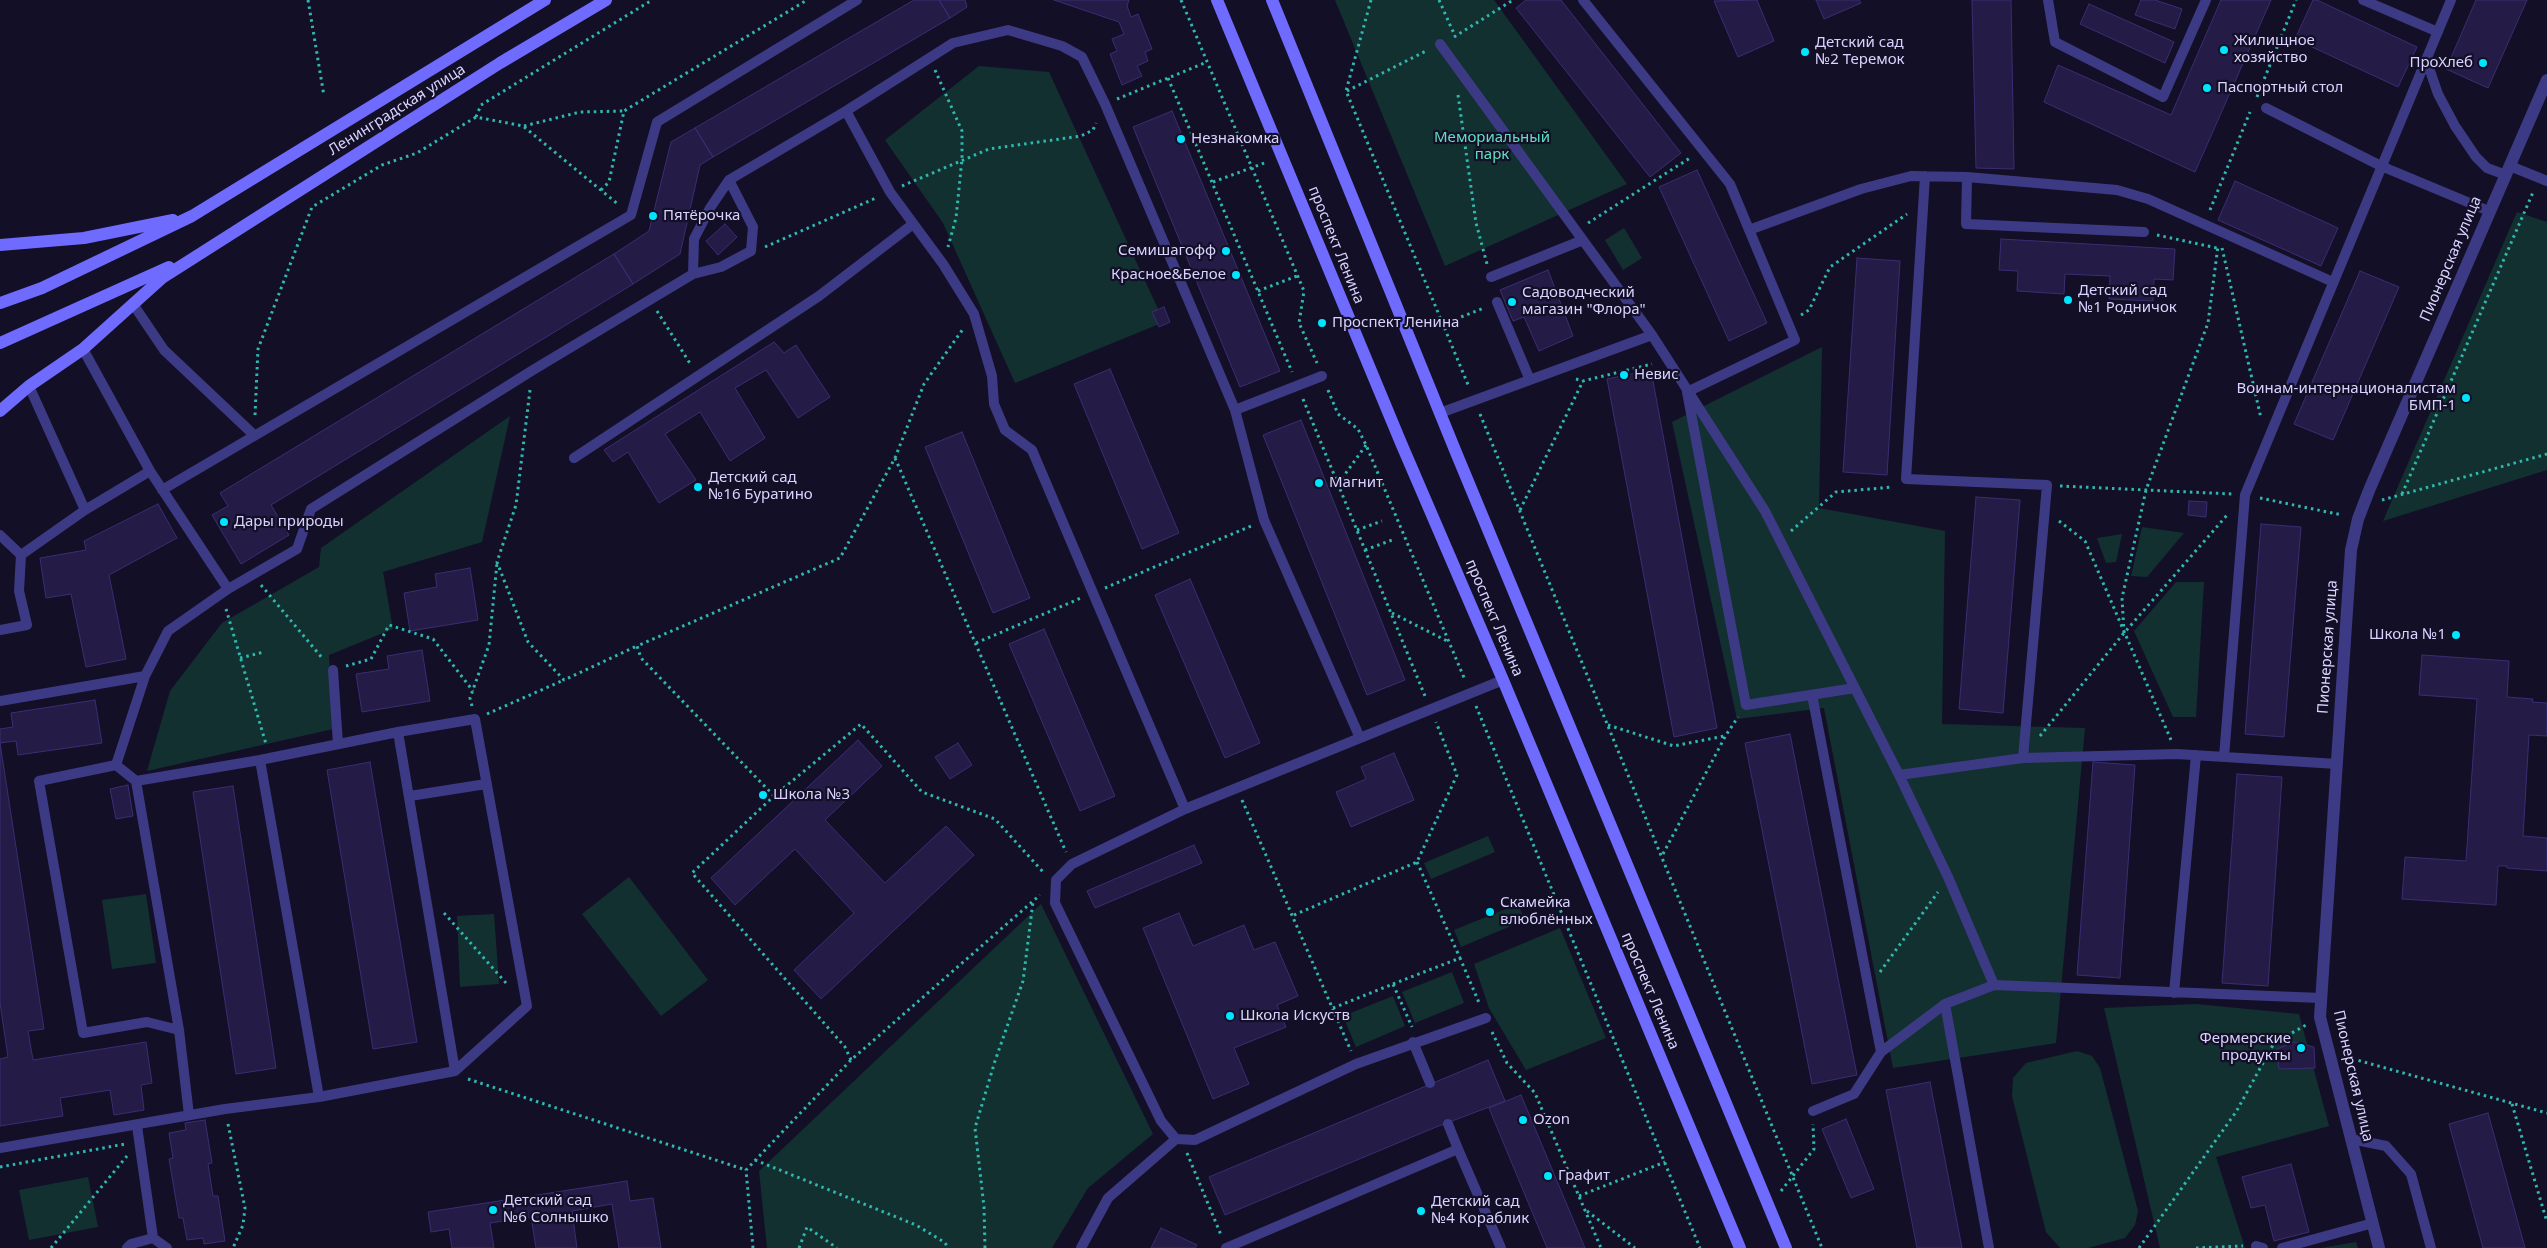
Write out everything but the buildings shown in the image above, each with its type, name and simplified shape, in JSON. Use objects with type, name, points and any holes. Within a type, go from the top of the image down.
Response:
[{"type":"main road","name":"Ленинградская улица","points":[[192,216],[545,0]]},
{"type":"main road","name":"Ленинградская улица","points":[[207,249],[500,63],[606,0]]},
{"type":"main road","name":"проспект Ленина","points":[[1217,0],[1401,444],[1503,680],[1740,1248]]},
{"type":"main road","name":"проспект Ленина","points":[[1272,0],[1440,413],[1786,1248]]},
{"type":"main road","points":[[0,245],[84,238],[192,216]]},
{"type":"main road","points":[[0,303],[42,288],[192,216]]},
{"type":"main road","points":[[0,411],[29,386],[84,349],[162,278],[207,249]]},
{"type":"main road","points":[[0,343],[207,249]]},
{"type":"street","name":"Пионерская улица","points":[[2379,1248],[2320,1017],[2351,550],[2358,519],[2363,507],[2547,80]]},
{"type":"lane","points":[[162,490],[631,215],[657,122],[857,0]]},
{"type":"lane","points":[[1583,0],[1730,184],[1795,340],[1687,392]]},
{"type":"lane","points":[[2048,0],[2055,42],[2163,97],[2206,0]]},
{"type":"lane","points":[[2363,0],[2438,32]]},
{"type":"lane","points":[[2224,757],[2245,495],[2451,0]]},
{"type":"lane","points":[[693,274],[694,238],[710,208],[729,180],[846,111],[953,43],[1008,30],[1062,46],[1082,57],[1106,104],[1235,410],[1264,520],[1360,738]]},
{"type":"lane","points":[[1440,44],[1652,335],[1764,511],[1899,775],[1948,877],[1994,985]]},
{"type":"lane","points":[[2426,59],[2438,94],[2471,149],[2487,168],[2543,180]]},
{"type":"lane","points":[[2266,108],[2381,166],[2489,211]]},
{"type":"lane","points":[[846,111],[890,192],[943,264],[974,314],[992,376],[994,404],[1006,430],[1032,450],[1184,809]]},
{"type":"lane","points":[[1750,230],[1861,189],[1911,176],[1967,177],[2118,190],[2148,200],[2333,282]]},
{"type":"lane","points":[[1925,176],[1906,479],[2047,485],[2023,758]]},
{"type":"lane","points":[[1967,177],[1966,224],[2144,232]]},
{"type":"lane","points":[[116,765],[145,676],[168,631],[225,592],[297,550],[311,509],[533,370],[693,274],[720,267],[750,250],[753,228],[729,180]]},
{"type":"lane","points":[[574,458],[819,296],[913,224]]},
{"type":"lane","points":[[1491,277],[1583,240]]},
{"type":"lane","points":[[1497,302],[1530,380]]},
{"type":"lane","points":[[134,304],[164,350],[254,435]]},
{"type":"lane","points":[[1440,413],[1652,335]]},
{"type":"lane","points":[[84,349],[150,471],[225,592]]},
{"type":"lane","points":[[1235,410],[1322,376]]},
{"type":"lane","points":[[29,386],[85,510]]},
{"type":"lane","points":[[1687,392],[1746,705],[1855,688]]},
{"type":"lane","points":[[21,555],[85,510],[150,471]]},
{"type":"lane","points":[[0,535],[21,555],[19,590],[27,625],[0,630]]},
{"type":"lane","points":[[333,670],[338,744]]},
{"type":"lane","points":[[0,701],[145,676]]},
{"type":"lane","points":[[1176,1139],[1161,1121],[1055,903],[1056,880],[1072,864],[1184,809],[1503,680]]},
{"type":"lane","points":[[1812,695],[1881,1052]]},
{"type":"lane","points":[[0,1148],[137,1126],[225,1109],[319,1096],[455,1071],[527,1006],[475,719],[398,732],[260,760],[136,781]]},
{"type":"lane","points":[[398,732],[455,1071]]},
{"type":"lane","points":[[1899,775],[2023,758],[2177,754],[2337,764]]},
{"type":"lane","points":[[2174,993],[2196,756]]},
{"type":"lane","points":[[260,760],[319,1096]]},
{"type":"lane","points":[[116,765],[136,781],[179,1030],[189,1115]]},
{"type":"lane","points":[[116,765],[39,782],[83,1033],[147,1022],[179,1030]]},
{"type":"lane","points":[[410,796],[486,784]]},
{"type":"lane","points":[[1812,1111],[1854,1094],[1881,1052],[1945,1004],[1994,985],[2321,998]]},
{"type":"lane","points":[[1945,1004],[1990,1248]]},
{"type":"lane","points":[[1081,1248],[1108,1198],[1176,1139],[1195,1140],[1356,1064],[1486,1018]]},
{"type":"lane","points":[[1415,1042],[1430,1083]]},
{"type":"lane","points":[[1448,1124],[1501,1248]]},
{"type":"lane","points":[[137,1126],[153,1238],[167,1248]]},
{"type":"lane","points":[[2351,1139],[2386,1146],[2411,1174],[2431,1248]]},
{"type":"lane","points":[[1226,1248],[1458,1149]]},
{"type":"lane","points":[[2282,1248],[2373,1223]]},
{"type":"lane","points":[[126,1248],[131,1244],[153,1238]]},
{"type":"path","points":[[308,0],[324,96]]},
{"type":"path","points":[[254,435],[258,349],[312,208],[382,165],[417,153],[476,117],[481,105],[652,0]]},
{"type":"path","points":[[476,117],[523,126],[580,112],[624,111],[807,0]]},
{"type":"path","points":[[1181,0],[1304,291],[1299,323],[1338,414],[1358,429],[1366,445],[1700,1248]]},
{"type":"path","points":[[1371,0],[1346,91],[1662,855],[1822,1248]]},
{"type":"path","points":[[1439,0],[1455,36]]},
{"type":"path","points":[[929,58],[962,131],[962,159],[956,218],[943,264]]},
{"type":"path","points":[[750,250],[773,245],[962,159],[989,149],[1081,136],[1093,130],[1106,104],[1207,62]]},
{"type":"path","points":[[1168,78],[1298,386],[1457,775],[1417,862],[1294,915]]},
{"type":"path","points":[[1457,90],[1476,223],[1491,277]]},
{"type":"path","points":[[601,190],[609,182],[624,111]]},
{"type":"path","points":[[523,126],[631,215]]},
{"type":"path","points":[[1576,231],[1703,150]]},
{"type":"path","points":[[1213,182],[1267,162]]},
{"type":"path","points":[[2402,494],[2543,180]]},
{"type":"path","points":[[1788,323],[1809,310],[1830,267],[1924,202]]},
{"type":"path","points":[[2218,231],[2267,443]]},
{"type":"path","points":[[2124,633],[2122,598],[2146,490],[2208,323],[2218,247],[2144,232]]},
{"type":"path","points":[[1258,291],[1297,276]]},
{"type":"path","points":[[650,300],[698,376]]},
{"type":"path","points":[[1443,324],[1497,302]]},
{"type":"path","points":[[533,370],[516,505],[497,562],[489,645],[470,698],[475,719],[840,558],[895,458],[924,384],[974,314]]},
{"type":"path","points":[[1519,511],[1582,381],[1647,364],[1668,362]]},
{"type":"path","points":[[1338,484],[1366,445]]},
{"type":"path","points":[[2363,507],[2402,494],[2547,454]]},
{"type":"path","points":[[895,458],[1072,864]]},
{"type":"path","points":[[1780,540],[1836,492],[1893,487],[1906,479]]},
{"type":"path","points":[[2047,485],[2245,495],[2358,519]]},
{"type":"path","points":[[2023,758],[2124,633],[2205,538],[2245,495]]},
{"type":"path","points":[[2045,510],[2085,541],[2177,754]]},
{"type":"path","points":[[976,643],[1264,520]]},
{"type":"path","points":[[1357,530],[1382,521]]},
{"type":"path","points":[[1365,550],[1392,540]]},
{"type":"path","points":[[497,562],[528,642],[564,680]]},
{"type":"path","points":[[253,575],[333,670],[370,659],[389,625],[433,639],[473,691]]},
{"type":"path","points":[[225,592],[240,658],[264,739]]},
{"type":"path","points":[[1391,613],[1449,642]]},
{"type":"path","points":[[637,646],[641,658],[774,796]]},
{"type":"path","points":[[240,658],[264,652]]},
{"type":"path","points":[[1662,855],[1726,735],[1746,705]]},
{"type":"path","points":[[753,1248],[746,1170],[851,1060],[1056,880],[1044,874],[995,819],[922,792],[861,724],[774,796],[692,873],[845,1047],[851,1060]]},
{"type":"path","points":[[1608,724],[1674,746],[1726,735]]},
{"type":"path","points":[[1237,788],[1294,915],[1356,1064]]},
{"type":"path","points":[[1417,862],[1507,1063],[1535,1092],[1601,1248]]},
{"type":"path","points":[[1869,987],[1948,877]]},
{"type":"path","points":[[425,892],[508,984]]},
{"type":"path","points":[[985,1248],[984,1207],[975,1128],[995,1061],[1023,981],[1033,902]]},
{"type":"path","points":[[1333,1008],[1460,958]]},
{"type":"path","points":[[1393,984],[1415,1042]]},
{"type":"path","points":[[2140,1248],[2236,1112],[2274,1044],[2320,1017]]},
{"type":"path","points":[[2329,1052],[2547,1113]]},
{"type":"path","points":[[455,1071],[473,1082],[746,1170]]},
{"type":"path","points":[[2512,1103],[2547,1222]]},
{"type":"path","points":[[225,1109],[245,1208],[243,1225],[233,1248]]},
{"type":"path","points":[[1792,1177],[1814,1149],[1812,1111]]},
{"type":"path","points":[[1176,1139],[1186,1152],[1226,1248]]},
{"type":"path","points":[[0,1167],[139,1142]]},
{"type":"path","points":[[51,1248],[139,1142]]},
{"type":"path","points":[[755,1160],[916,1225],[944,1242],[949,1248]]},
{"type":"path","points":[[1579,1196],[1665,1162]]},
{"type":"path","points":[[1586,1210],[1635,1248]]},
{"type":"path","points":[[799,1248],[807,1227],[837,1248]]},
{"type":"path","points":[[2196,1248],[2259,1247]]},
{"type":"green space","name":"Мемориальный парк","points":[[1335,0],[1494,0],[1627,184],[1445,266]]},
{"type":"green space","points":[[979,66],[1049,72],[1164,322],[1015,383],[943,223],[885,140]]},
{"type":"green space","points":[[2517,212],[2547,222],[2547,470],[2383,521]]},
{"type":"green space","points":[[1624,228],[1642,258],[1623,270],[1605,240]]},
{"type":"green space","points":[[1822,347],[1819,508],[1945,531],[1942,724],[2085,728],[2056,1043],[1893,1068],[1824,708],[1737,719],[1672,422]]},
{"type":"green space","points":[[510,416],[482,542],[383,572],[393,629],[329,655],[333,729],[147,771],[170,691],[222,623],[319,567],[321,548]]},
{"type":"green space","points":[[2142,527],[2184,533],[2147,577],[2131,576]]},
{"type":"green space","points":[[2122,534],[2116,562],[2106,563],[2097,538]]},
{"type":"green space","points":[[2176,582],[2204,582],[2196,717],[2173,717],[2134,631]]},
{"type":"green space","points":[[1488,836],[1495,852],[1431,879],[1424,863]]},
{"type":"green space","points":[[629,877],[708,980],[661,1016],[582,914]]},
{"type":"green space","points":[[146,894],[156,963],[112,969],[102,900]]},
{"type":"green space","points":[[1041,904],[1153,1134],[1088,1188],[1052,1248],[767,1248],[759,1171]]},
{"type":"green space","points":[[1518,904],[1525,920],[1461,947],[1454,930]]},
{"type":"green space","points":[[494,914],[499,984],[460,987],[457,916]]},
{"type":"green space","points":[[1560,928],[1606,1038],[1526,1070],[1489,1008],[1474,964]]},
{"type":"green space","points":[[1452,972],[1464,1003],[1415,1023],[1402,992]]},
{"type":"green space","points":[[1393,996],[1405,1026],[1356,1047],[1343,1016]]},
{"type":"green space","points":[[2196,1004],[2299,1014],[2329,1126],[2216,1157],[2245,1248],[2160,1248],[2104,1008]]},
{"type":"green space","points":[[2077,1051],[2092,1056],[2100,1068],[2138,1211],[2135,1225],[2125,1238],[2088,1248],[2060,1248],[2046,1232],[2012,1096],[2013,1078],[2026,1063]]},
{"type":"green space","points":[[88,1177],[98,1227],[29,1240],[19,1190]]},
{"type":"green space","points":[[2356,1242],[2358,1248],[2321,1248]]},
{"type":"place","name":"Жилищное хозяйство","points":[[2224,50]]},
{"type":"place","name":"Детский сад №2 Теремок","points":[[1805,52]]},
{"type":"place","name":"ПроХлеб","points":[[2483,63]]},
{"type":"place","name":"Паспортный стол","points":[[2207,88]]},
{"type":"place","name":"Незнакомка","points":[[1181,139]]},
{"type":"place","name":"Пятёрочка","points":[[653,216]]},
{"type":"place","name":"Семишагофф","points":[[1226,251]]},
{"type":"place","name":"Красное&Белое","points":[[1236,275]]},
{"type":"place","name":"Детский сад №1 Родничок","points":[[2068,300]]},
{"type":"place","name":"Садоводческий магазин \"Флора\"","points":[[1512,302]]},
{"type":"place","name":"Проспект Ленина","points":[[1322,323]]},
{"type":"place","name":"Невис","points":[[1624,375]]},
{"type":"place","name":"Воинам-интернационалистам БМП-1","points":[[2466,398]]},
{"type":"place","name":"Магнит","points":[[1319,483]]},
{"type":"place","name":"Детский сад №16 Буратино","points":[[698,487]]},
{"type":"place","name":"Дары природы","points":[[224,522]]},
{"type":"place","name":"Школа №1","points":[[2456,635]]},
{"type":"place","name":"Школа №3","points":[[763,795]]},
{"type":"place","name":"Скамейка влюблённых","points":[[1490,912]]},
{"type":"place","name":"Школа Искуств","points":[[1230,1016]]},
{"type":"place","name":"Фермерские продукты","points":[[2301,1048]]},
{"type":"place","name":"Ozon","points":[[1523,1120]]},
{"type":"place","name":"Графит","points":[[1548,1176]]},
{"type":"place","name":"Детский сад №6 Солнышко","points":[[493,1210]]},
{"type":"place","name":"Детский сад №4 Кораблик","points":[[1421,1211]]}]
